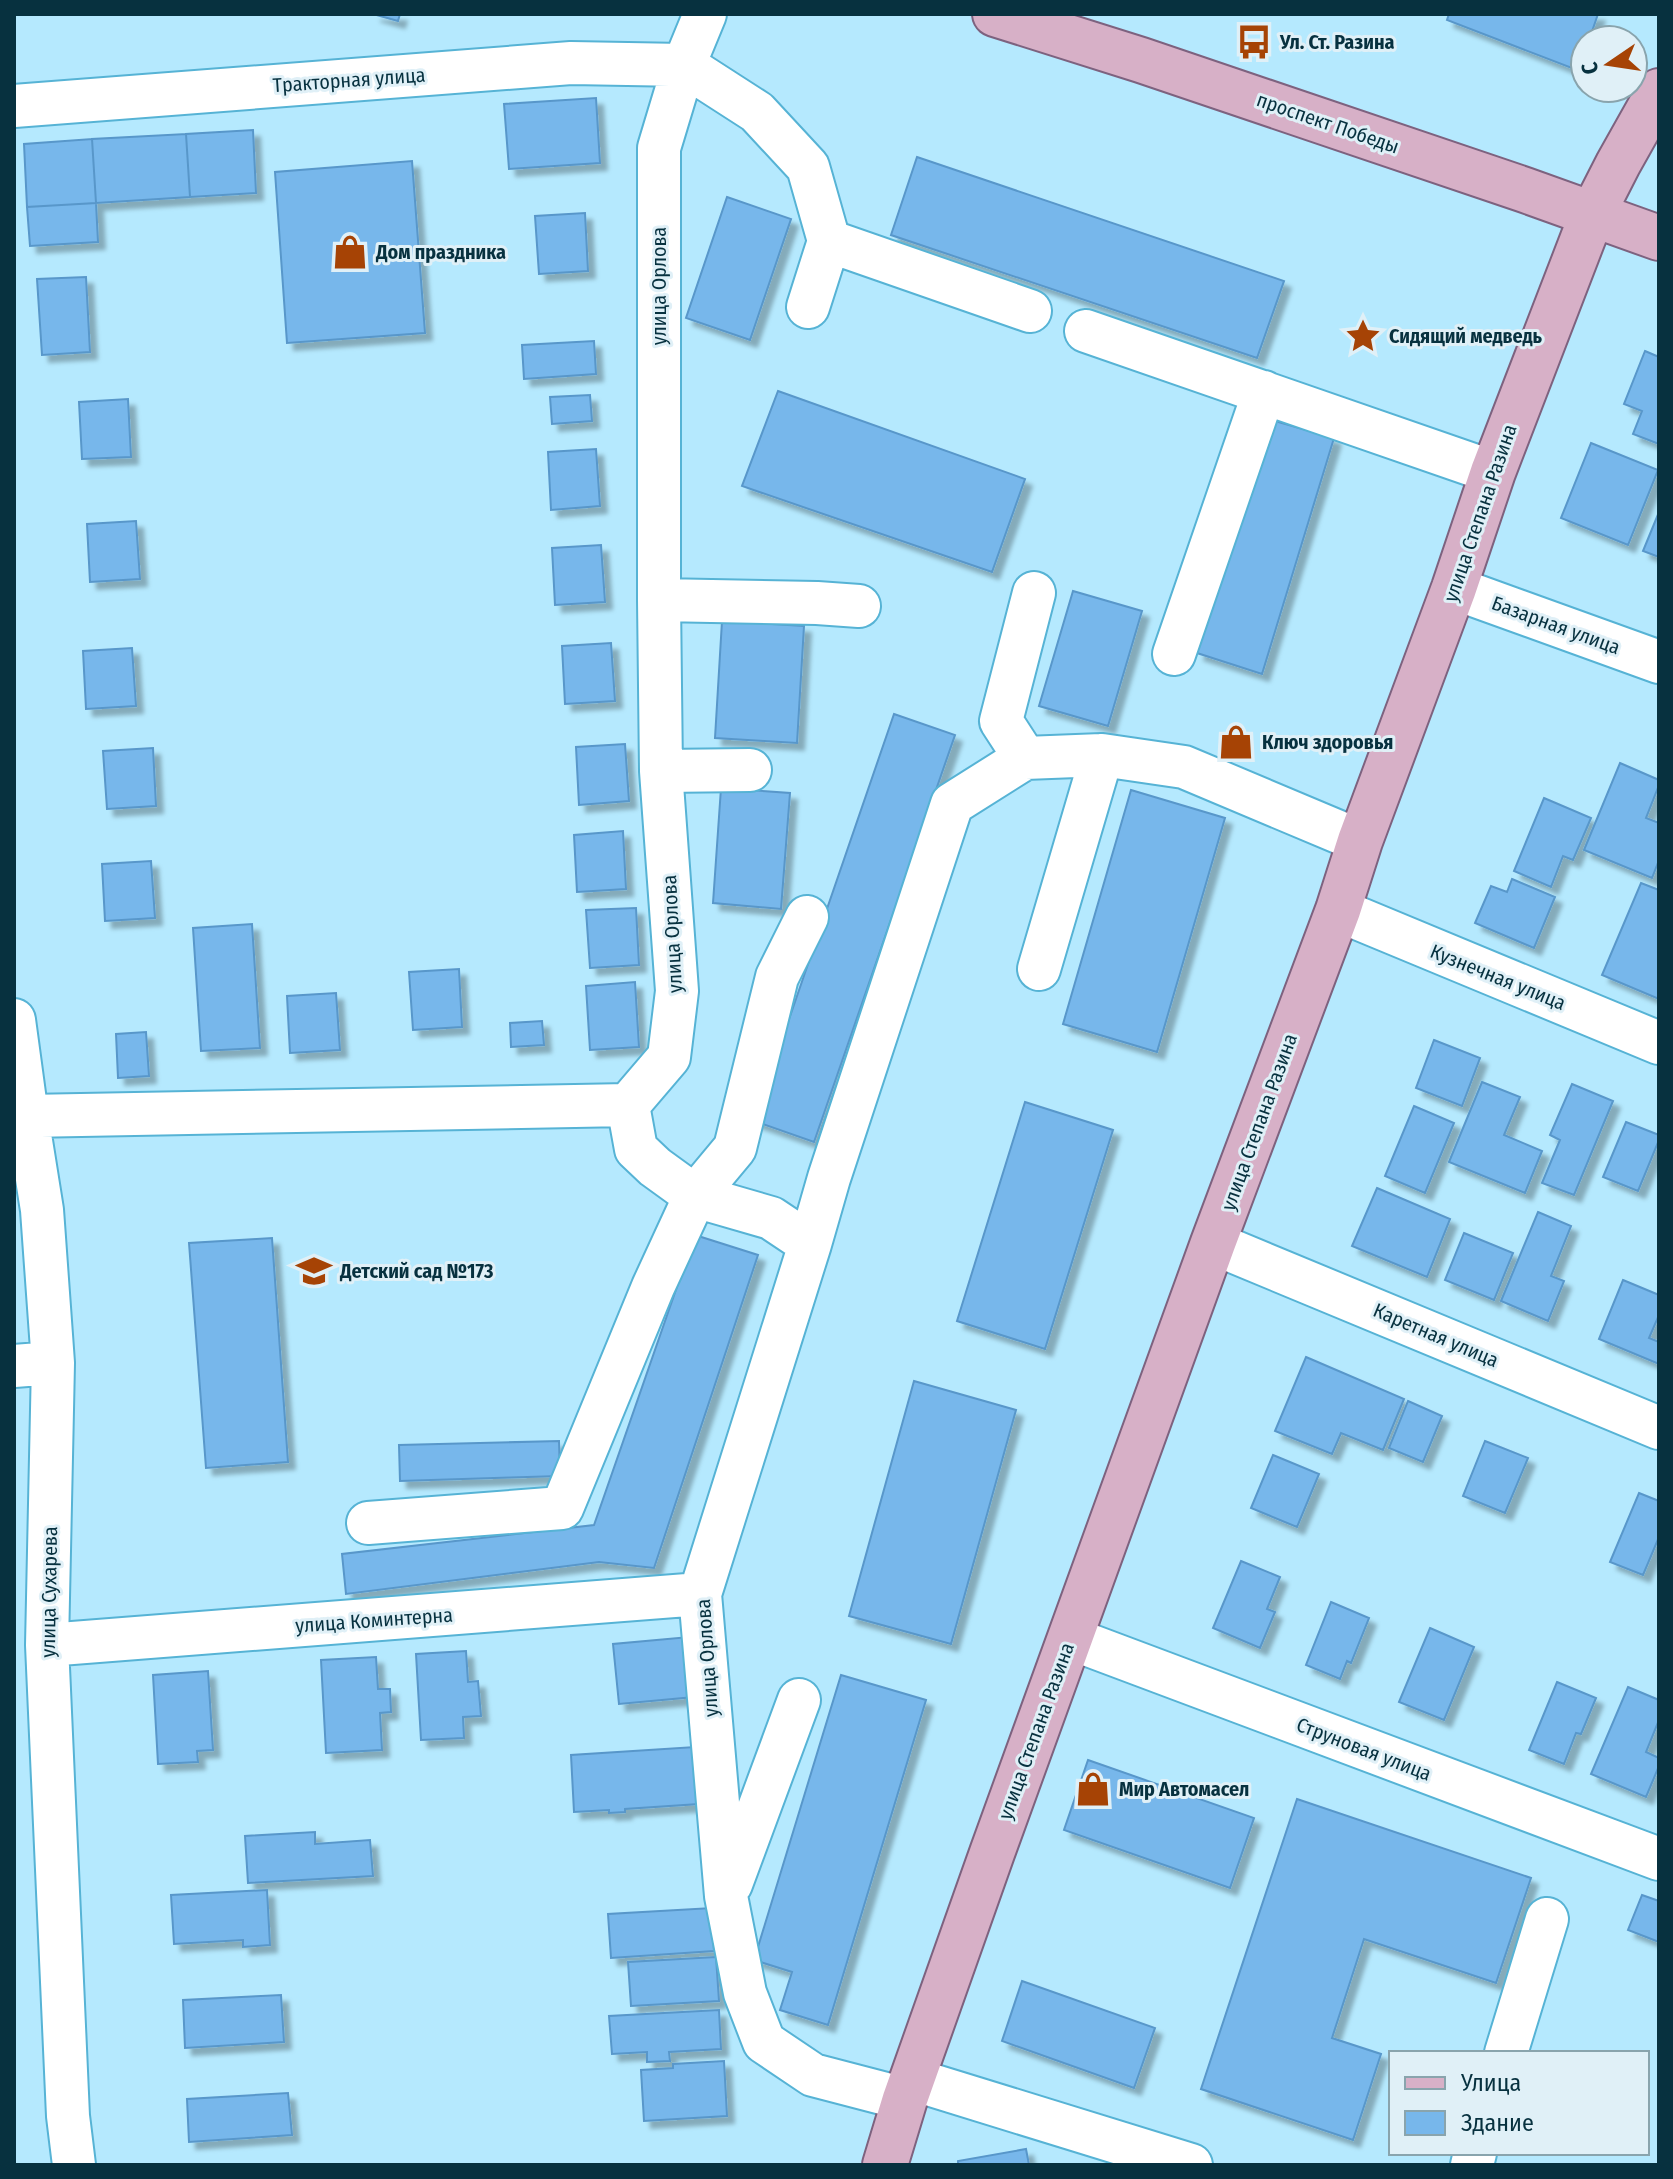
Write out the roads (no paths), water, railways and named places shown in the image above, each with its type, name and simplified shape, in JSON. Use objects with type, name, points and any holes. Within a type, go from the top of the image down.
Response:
[{"type":"main road","name":"проспект Победы","points":[[995,14],[1186,75],[1659,238]]},
{"type":"main road","name":"улица Степана Разина","points":[[885,2165],[908,2089],[1213,1243],[1338,910],[1493,472],[1592,215],[1659,91]]},
{"type":"street","name":"улица Орлова","points":[[628,1105],[669,1057],[677,991],[661,771],[659,148],[684,65],[705,14]]},
{"type":"street","name":"Тракторная улица","points":[[14,106],[571,63],[684,65]]},
{"type":"street","points":[[684,65],[757,112],[808,167],[829,241],[808,307]]},
{"type":"street","points":[[829,241],[1030,311]]},
{"type":"street","points":[[1086,331],[1493,472]]},
{"type":"street","points":[[1174,654],[1264,392]]},
{"type":"street","name":"Базарная улица","points":[[1454,588],[1659,662]]},
{"type":"street","points":[[1034,593],[1001,721],[1025,758],[1102,755],[1184,767],[1360,841]]},
{"type":"street","points":[[659,600],[859,606]]},
{"type":"street","points":[[1039,969],[1102,755]]},
{"type":"street","name":"улица Орлова","points":[[1025,758],[952,804],[829,1178],[700,1594],[726,1896],[745,1993],[764,2042],[813,2075],[908,2089],[1191,2165]]},
{"type":"street","points":[[661,771],[750,770]]},
{"type":"street","name":"Кузнечная улица","points":[[1338,910],[1659,1043]]},
{"type":"street","points":[[368,1523],[562,1508],[653,1287],[695,1196],[735,1148],[777,977],[807,917]]},
{"type":"street","name":"улица Сухарева","points":[[14,1020],[42,1210],[34,1365],[68,2116],[74,2165]]},
{"type":"street","points":[[27,1116],[628,1105],[636,1149],[655,1167],[695,1196],[771,1218],[810,1244]]},
{"type":"street","name":"Каретная улица","points":[[1213,1243],[1659,1428]]},
{"type":"street","name":"улица Коминтерна","points":[[47,1645],[700,1594]]},
{"type":"street","name":"Струновая улица","points":[[1070,1638],[1659,1859]]},
{"type":"street","points":[[726,1896],[799,1700]]},
{"type":"street","points":[[1507,2051],[1547,1919]]},
{"type":"place","name":"Ул. Ст. Разина","points":[[1254,42]]},
{"type":"place","name":"Дом праздника","points":[[350,252]]},
{"type":"place","name":"Сидящий медведь","points":[[1363,336]]},
{"type":"place","name":"Ключ здоровья","points":[[1236,742]]},
{"type":"place","name":"Детский сад №173","points":[[314,1271]]},
{"type":"place","name":"Мир Автомасел","points":[[1093,1789]]}]
